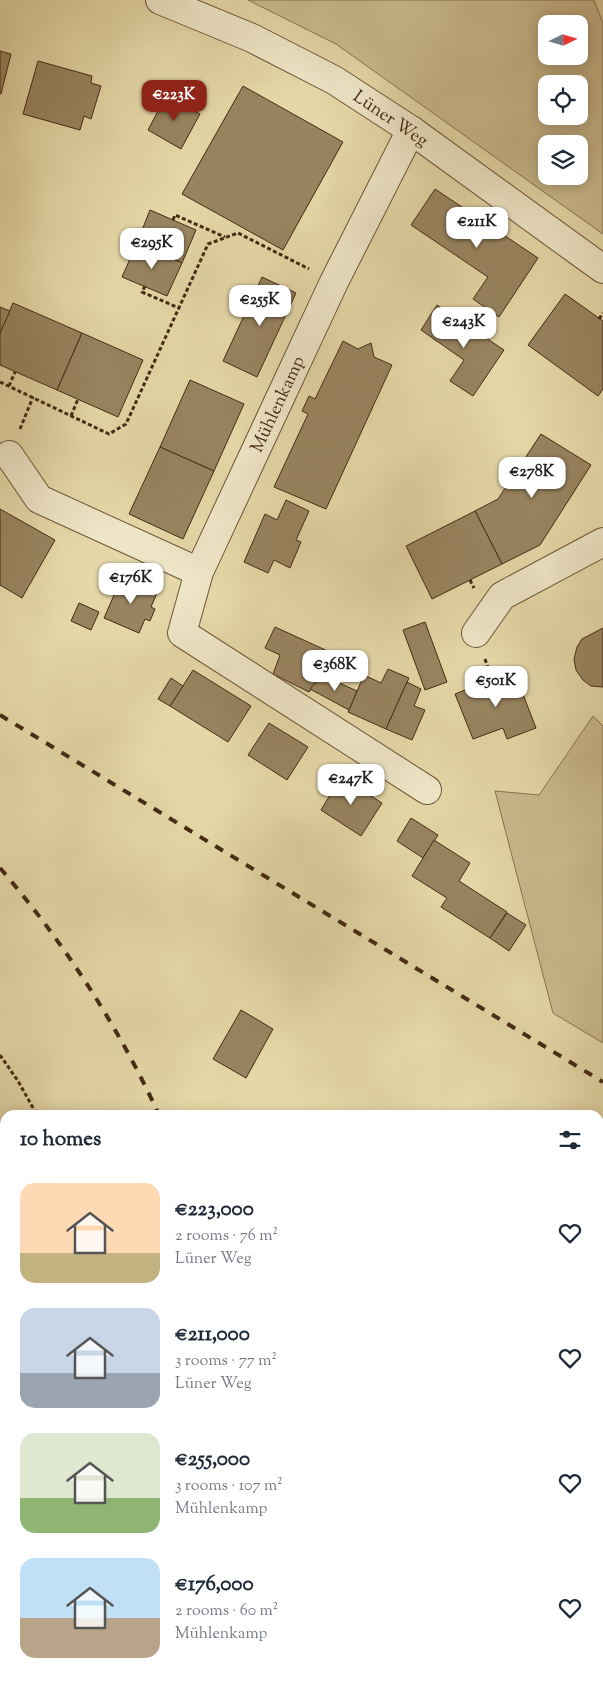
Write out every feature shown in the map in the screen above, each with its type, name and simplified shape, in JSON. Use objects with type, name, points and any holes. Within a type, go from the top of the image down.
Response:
[{"type":"street","name":"Lüner Weg","points":[[160,0],[252,38],[334,80],[411,130],[603,268]]},
{"type":"street","name":"Mühlenkamp","points":[[411,130],[334,282],[199,572],[182,633],[427,790]]},
{"type":"street","points":[[8,455],[39,498],[199,572]]},
{"type":"street","points":[[476,633],[502,596],[603,542]]},
{"type":"path","points":[[173,220],[175,215],[226,237]]},
{"type":"path","points":[[0,382],[109,434],[126,424],[208,244],[238,233],[334,282]]},
{"type":"path","points":[[145,286],[142,292],[179,308]]},
{"type":"path","points":[[599,318],[603,313]]},
{"type":"path","points":[[9,386],[15,372]]},
{"type":"path","points":[[8,455],[33,398]]},
{"type":"path","points":[[71,416],[78,399]]},
{"type":"path","points":[[0,1055],[18,1081],[34,1110]]},
{"type":"shaded area","points":[[248,0],[594,0],[603,23],[603,234],[336,44]]},
{"type":"shaded area","points":[[593,716],[603,726],[603,1043],[553,1013],[495,791],[539,795]]},
{"type":"building","points":[[0,51],[11,54],[1,94],[0,94]]},
{"type":"building","points":[[38,61],[92,76],[91,83],[101,86],[91,119],[84,116],[80,130],[23,114]]},
{"type":"building","points":[[243,86],[343,142],[283,250],[182,194]]},
{"type":"building","points":[[166,96],[200,114],[181,149],[148,130]]},
{"type":"building","points":[[435,189],[538,258],[499,317],[473,299],[488,277],[411,225]]},
{"type":"building","points":[[150,210],[196,230],[182,263],[137,243]]},
{"type":"building","points":[[137,243],[182,263],[167,296],[122,277]]},
{"type":"building","points":[[262,277],[296,293],[257,377],[223,361]]},
{"type":"building","points":[[565,294],[603,321],[603,389],[598,396],[528,345]]},
{"type":"building","points":[[13,303],[82,333],[57,390],[0,365],[0,333]]},
{"type":"building","points":[[437,305],[504,350],[473,396],[450,381],[464,360],[421,330]]},
{"type":"building","points":[[0,307],[10,311],[0,333]]},
{"type":"building","points":[[82,333],[143,360],[118,417],[57,390]]},
{"type":"building","points":[[343,341],[358,349],[371,343],[374,357],[392,365],[326,509],[274,487],[308,414],[302,411],[309,396],[315,399]]},
{"type":"building","points":[[190,380],[244,404],[214,471],[160,447]]},
{"type":"building","points":[[541,434],[591,465],[540,545],[502,564],[475,511],[498,499]]},
{"type":"building","points":[[160,447],[214,471],[183,539],[129,514]]},
{"type":"building","points":[[286,500],[309,511],[296,540],[301,542],[290,568],[274,560],[268,573],[244,562],[265,514],[277,520]]},
{"type":"building","points":[[0,509],[55,540],[22,598],[0,585]]},
{"type":"building","points":[[475,511],[502,564],[432,599],[406,546]]},
{"type":"building","points":[[122,577],[157,593],[151,607],[155,609],[150,621],[145,619],[139,633],[104,618]]},
{"type":"building","points":[[79,603],[99,612],[91,630],[71,621]]},
{"type":"building","points":[[425,622],[447,682],[425,690],[403,630]]},
{"type":"building","points":[[275,627],[332,653],[322,675],[309,692],[273,674],[280,655],[265,648]]},
{"type":"building","points":[[603,628],[603,687],[591,686],[583,680],[576,670],[574,659],[577,647],[582,639]]},
{"type":"building","points":[[388,669],[409,678],[386,729],[348,712],[364,675],[381,683]]},
{"type":"building","points":[[193,670],[251,706],[228,742],[170,706]]},
{"type":"building","points":[[514,671],[536,728],[507,739],[503,728],[473,739],[455,694]]},
{"type":"building","points":[[322,675],[357,691],[349,710],[310,689]]},
{"type":"building","points":[[171,678],[183,686],[170,706],[158,699]]},
{"type":"building","points":[[407,682],[421,689],[414,706],[425,710],[412,740],[386,729]]},
{"type":"building","points":[[269,723],[308,747],[287,780],[248,755]]},
{"type":"building","points":[[341,777],[382,803],[361,836],[321,810]]},
{"type":"building","points":[[411,818],[438,835],[423,858],[397,841]]},
{"type":"building","points":[[434,840],[470,863],[459,881],[507,912],[490,938],[441,907],[447,898],[412,876]]},
{"type":"building","points":[[507,913],[526,925],[509,951],[490,938]]},
{"type":"building","points":[[241,1010],[273,1029],[246,1078],[213,1059]]},
{"type":"railway","points":[[0,715],[603,1082]]},
{"type":"railway","points":[[0,868],[46,925],[88,986],[108,1017],[157,1110]]}]
